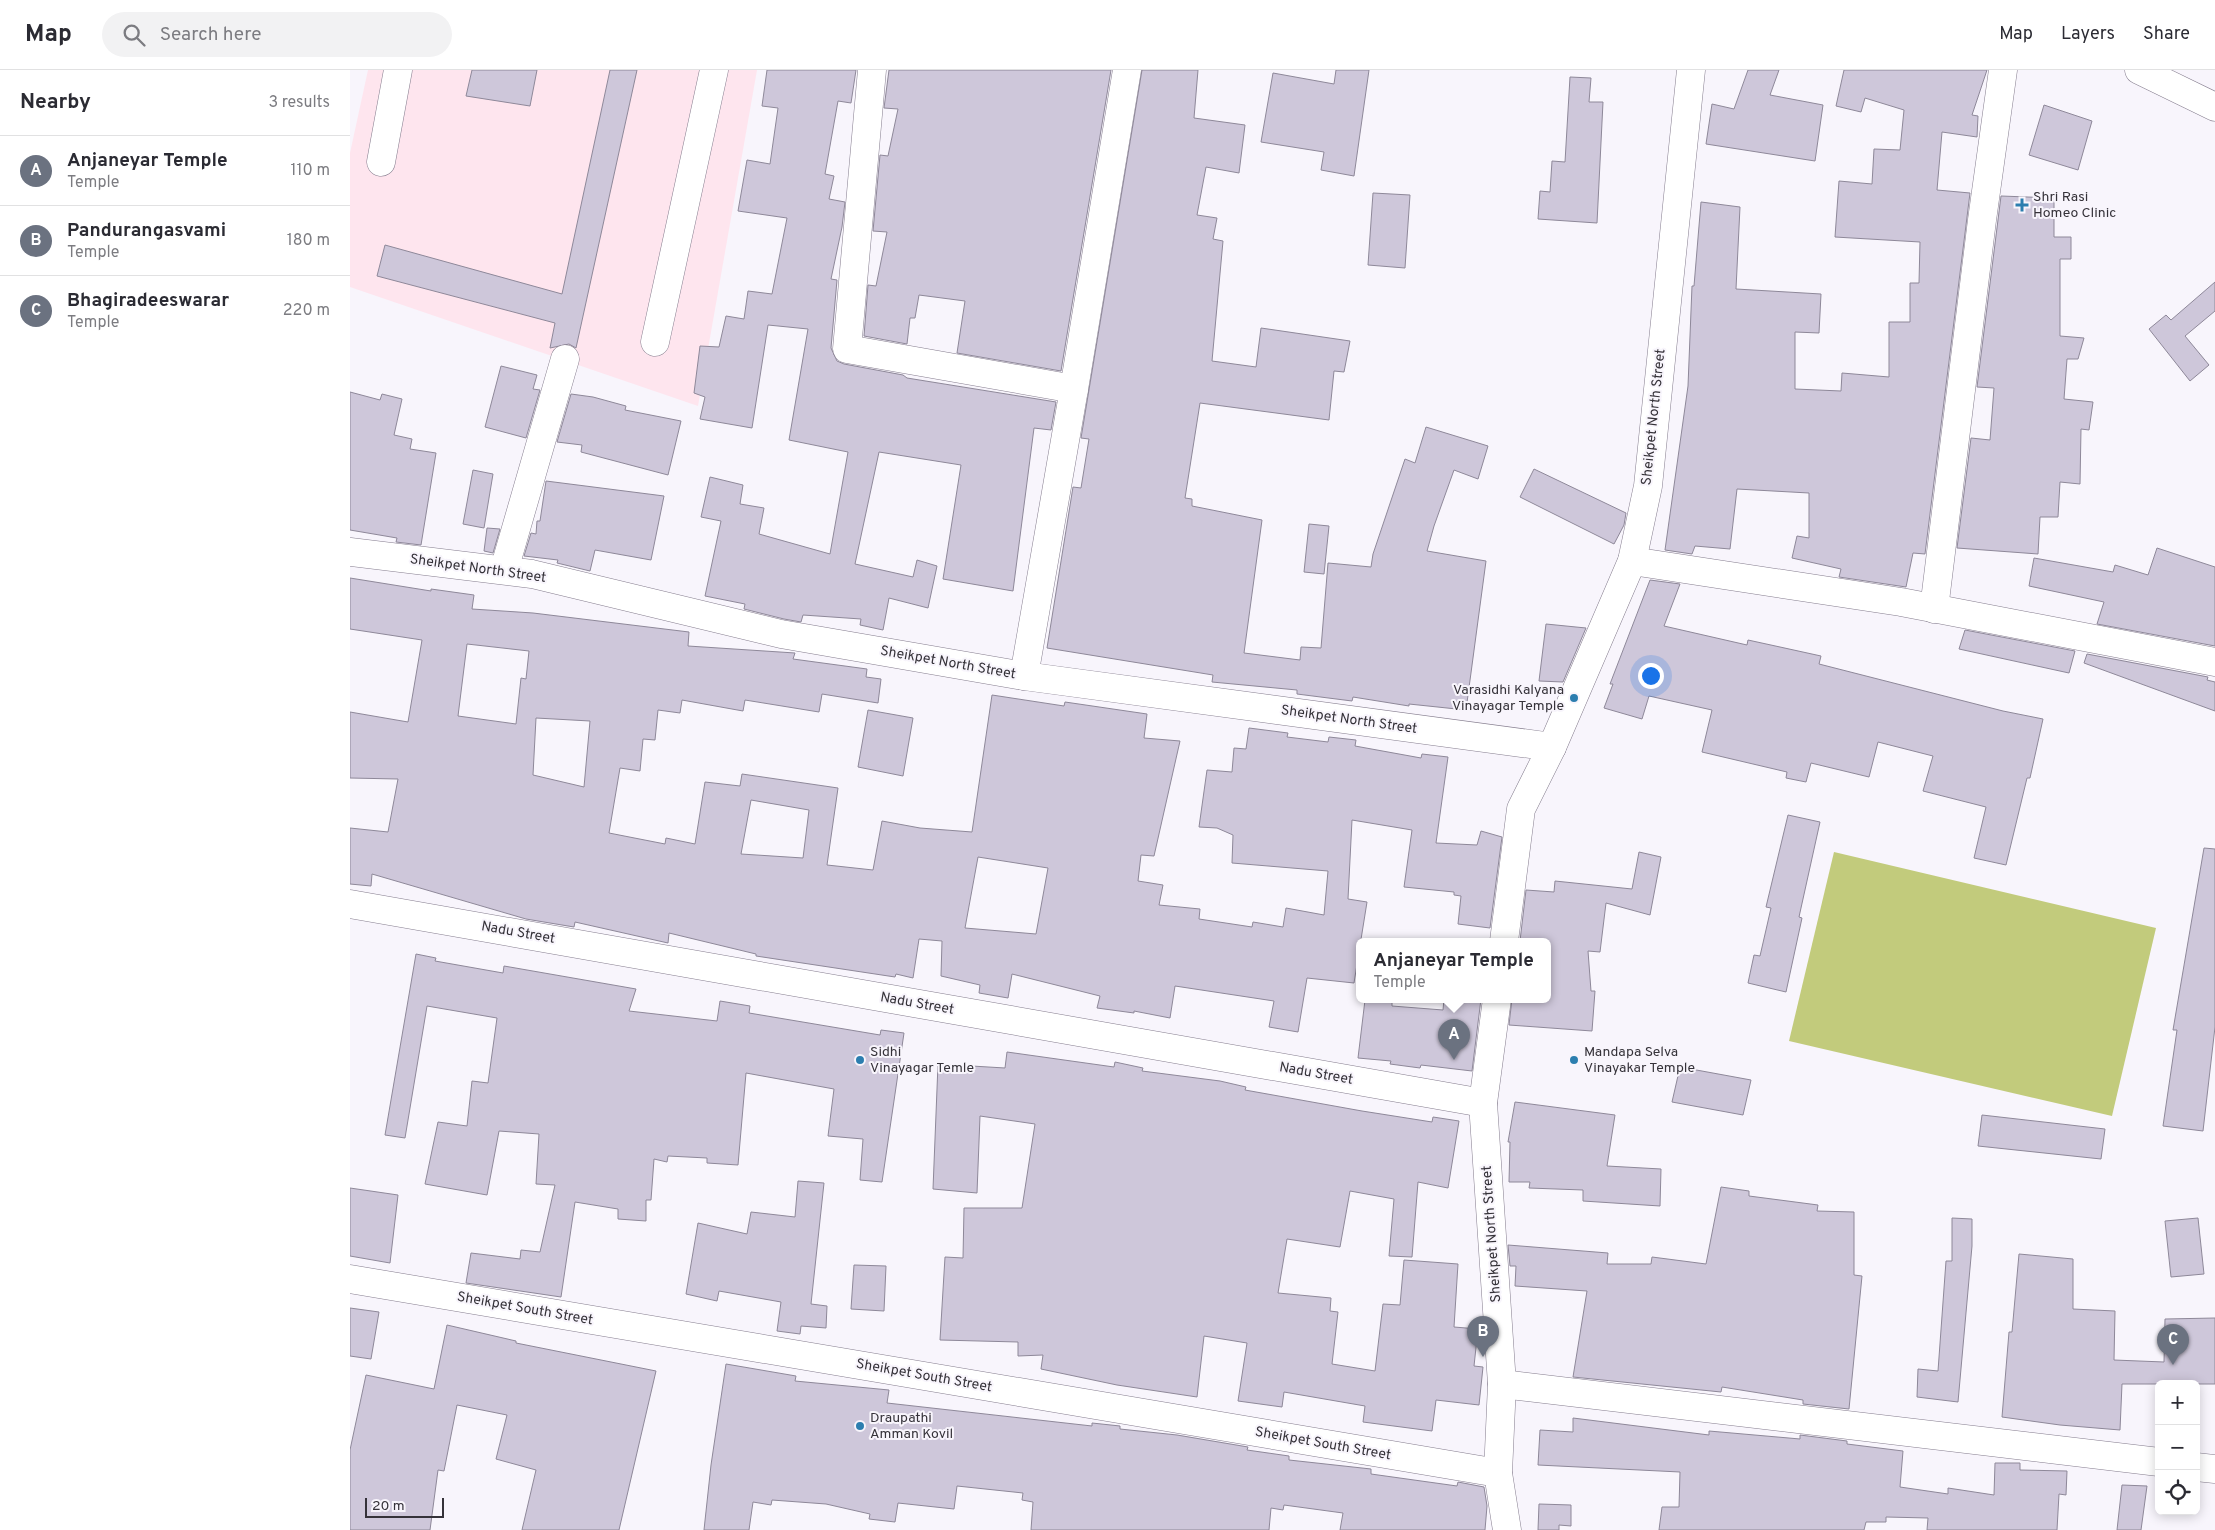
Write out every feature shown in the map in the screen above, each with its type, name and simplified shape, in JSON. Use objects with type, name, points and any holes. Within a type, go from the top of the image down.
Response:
[{"type":"street","points":[[381,162],[398,70]]},
{"type":"street","points":[[655,342],[714,70]]},
{"type":"street","points":[[872,70],[847,349],[957,366],[1074,389]]},
{"type":"street","points":[[1024,676],[1127,70]]},
{"type":"street","name":"Sheikpet North Street","points":[[1504,938],[1522,809],[1552,747],[1632,561],[1648,486],[1691,70]]},
{"type":"street","points":[[1934,608],[1982,220],[2003,70]]},
{"type":"street","points":[[2139,70],[2215,106]]},
{"type":"street","points":[[504,570],[566,359]]},
{"type":"street","name":"Sheikpet North Street","points":[[350,552],[532,574],[781,634],[1024,676],[1552,747]]},
{"type":"street","points":[[1632,561],[1934,608],[2215,662]]},
{"type":"street","name":"Nadu Street","points":[[350,904],[1483,1103]]},
{"type":"street","name":"Sheikpet North Street","points":[[1496,1003],[1483,1103],[1502,1384],[1498,1473],[1507,1530]]},
{"type":"street","name":"Sheikpet South Street","points":[[350,1279],[1498,1473]]},
{"type":"street","points":[[1502,1384],[2155,1462]]},
{"type":"street","points":[[2200,1467],[2215,1469]]},
{"type":"shaded area","points":[[368,70],[757,70],[698,406],[350,287],[350,153]]},
{"type":"green space","points":[[1834,852],[2156,928],[2112,1116],[1789,1041]]},
{"type":"building","points":[[472,70],[537,70],[530,106],[466,96]]},
{"type":"building","points":[[610,70],[637,70],[576,348],[569,344],[550,348],[555,323],[377,276],[385,245],[562,294]]},
{"type":"building","points":[[767,70],[856,70],[851,103],[838,101],[825,174],[834,176],[829,199],[845,202],[842,227],[831,279],[837,280],[831,348],[837,361],[903,375],[907,378],[1056,402],[1051,430],[1034,428],[1013,591],[943,579],[961,465],[879,452],[855,564],[913,577],[917,560],[937,566],[928,608],[889,598],[883,630],[860,625],[861,619],[803,615],[801,622],[784,619],[744,609],[745,604],[705,596],[721,521],[701,517],[710,477],[743,485],[740,504],[764,508],[759,534],[830,554],[848,452],[789,440],[808,329],[768,325],[752,428],[700,419],[705,397],[694,393],[700,346],[719,347],[726,316],[744,319],[748,291],[772,294],[787,218],[738,211],[747,160],[770,164],[778,108],[762,106]]},
{"type":"building","points":[[889,70],[1111,70],[1061,371],[957,353],[965,301],[919,295],[915,318],[910,318],[907,344],[864,336],[868,285],[876,286],[887,232],[873,231],[880,155],[888,156],[898,109],[884,108]]},
{"type":"building","points":[[1142,70],[1198,70],[1194,118],[1245,125],[1239,173],[1206,167],[1197,215],[1217,218],[1213,239],[1223,241],[1212,361],[1256,367],[1261,328],[1350,341],[1344,372],[1334,371],[1329,420],[1200,403],[1185,498],[1192,499],[1192,506],[1262,520],[1244,653],[1300,660],[1301,647],[1321,648],[1328,563],[1371,567],[1373,554],[1405,459],[1415,463],[1426,427],[1488,446],[1478,479],[1454,470],[1427,551],[1486,561],[1466,710],[1409,704],[1409,706],[1353,697],[1352,701],[1297,694],[1297,690],[1212,682],[1213,675],[1047,648],[1073,487],[1081,488],[1089,439],[1081,438]]},
{"type":"building","points":[[1336,70],[1369,70],[1354,176],[1321,170],[1324,152],[1261,142],[1273,73],[1334,84]]},
{"type":"building","points":[[1748,70],[1779,70],[1770,95],[1823,105],[1815,161],[1706,144],[1712,104],[1734,109]]},
{"type":"building","points":[[1844,70],[1987,70],[1972,115],[1978,116],[1977,137],[1942,132],[1937,190],[1970,193],[1925,554],[1913,553],[1906,587],[1839,577],[1841,569],[1792,558],[1797,536],[1809,538],[1809,493],[1737,489],[1730,549],[1695,546],[1692,554],[1665,550],[1688,386],[1692,286],[1694,286],[1701,202],[1740,207],[1736,289],[1821,294],[1819,333],[1795,332],[1795,389],[1841,391],[1842,373],[1889,377],[1889,322],[1910,322],[1910,283],[1919,283],[1920,242],[1835,237],[1839,181],[1872,184],[1874,149],[1900,150],[1904,110],[1865,98],[1861,112],[1836,106]]},
{"type":"building","points":[[1570,77],[1591,78],[1589,102],[1603,102],[1597,223],[1538,219],[1540,191],[1550,192],[1552,161],[1565,162]]},
{"type":"building","points":[[2044,105],[2092,121],[2078,170],[2029,155]]},
{"type":"building","points":[[1373,193],[1410,195],[1405,268],[1368,265]]},
{"type":"building","points":[[2001,196],[2054,198],[2054,237],[2071,237],[2071,259],[2060,259],[2060,336],[2084,338],[2078,359],[2067,359],[2064,399],[2093,402],[2089,430],[2081,429],[2080,484],[2060,482],[2058,517],[2040,517],[2038,554],[1957,548],[1971,438],[1990,440],[1994,388],[1977,387]]},
{"type":"building","points":[[2215,282],[2215,311],[2185,336],[2209,365],[2190,381],[2149,329],[2166,315],[2171,320]]},
{"type":"building","points":[[501,366],[537,375],[533,389],[540,390],[526,438],[485,427]]},
{"type":"building","points":[[350,392],[380,400],[382,394],[402,399],[394,435],[412,439],[410,449],[436,453],[421,545],[396,542],[397,538],[350,530]]},
{"type":"building","points":[[571,394],[593,397],[626,406],[625,410],[681,421],[668,475],[581,452],[582,445],[557,442]]},
{"type":"building","points":[[1534,469],[1626,513],[1624,525],[1614,544],[1520,497]]},
{"type":"building","points":[[473,470],[493,474],[484,528],[463,524]]},
{"type":"building","points":[[546,481],[664,496],[651,560],[595,550],[590,571],[557,563],[558,560],[524,556],[531,533],[536,534],[537,521],[540,521]]},
{"type":"building","points":[[1309,524],[1329,526],[1324,574],[1304,572]]},
{"type":"building","points":[[487,528],[500,529],[493,553],[484,551]]},
{"type":"building","points":[[2157,548],[2215,567],[2215,646],[2097,624],[2104,602],[2029,586],[2034,558],[2113,572],[2115,565],[2148,575]]},
{"type":"building","points":[[350,578],[431,591],[431,589],[474,595],[472,609],[533,613],[689,632],[688,646],[795,653],[793,659],[867,669],[866,677],[881,679],[878,703],[822,694],[819,712],[745,700],[743,711],[682,700],[680,713],[658,710],[655,740],[643,739],[640,771],[620,768],[609,833],[665,844],[666,838],[695,844],[705,782],[740,786],[742,774],[838,788],[827,865],[873,870],[882,821],[920,828],[972,832],[992,695],[1064,706],[1065,702],[1147,714],[1144,738],[1180,741],[1154,856],[1141,855],[1138,881],[1163,885],[1159,905],[1200,909],[1199,919],[1252,927],[1253,922],[1283,927],[1286,908],[1324,915],[1328,871],[1232,863],[1233,835],[1217,828],[1199,827],[1207,770],[1232,772],[1234,748],[1246,749],[1249,728],[1288,733],[1287,737],[1328,742],[1329,737],[1356,740],[1355,746],[1421,758],[1422,754],[1448,757],[1436,843],[1477,845],[1481,831],[1502,837],[1490,928],[1458,924],[1461,896],[1454,895],[1454,892],[1404,887],[1412,830],[1352,820],[1348,899],[1367,902],[1361,938],[1356,938],[1354,983],[1307,978],[1298,1032],[1269,1027],[1274,1001],[1175,986],[1170,1018],[1134,1011],[1134,1013],[1097,1008],[1100,996],[1012,974],[1008,998],[979,993],[980,985],[941,976],[942,941],[919,939],[913,978],[896,974],[895,977],[756,956],[756,954],[669,933],[668,943],[575,922],[574,927],[526,919],[372,874],[371,886],[350,884],[350,828],[388,832],[398,779],[350,778],[350,712],[408,722],[422,640],[350,629]],"holes":[[[467,644],[529,651],[526,679],[521,678],[516,724],[458,716]],[[536,718],[590,721],[584,787],[533,775]],[[751,800],[809,810],[803,858],[741,854]],[[978,857],[1048,868],[1036,934],[965,928]]]},
{"type":"building","points":[[1650,580],[1680,584],[1664,626],[1747,645],[1748,640],[1821,656],[1819,664],[2003,711],[2043,719],[2030,778],[2027,778],[2006,865],[1974,858],[1986,807],[1923,791],[1933,756],[1878,742],[1869,777],[1811,763],[1806,782],[1786,778],[1787,772],[1702,752],[1712,710],[1649,696],[1642,719],[1604,708],[1613,684],[1610,684]]},
{"type":"building","points":[[1546,624],[1586,628],[1563,682],[1539,681]]},
{"type":"building","points":[[1965,630],[2075,651],[2069,673],[1959,649]]},
{"type":"building","points":[[2087,654],[2208,677],[2207,680],[2215,682],[2215,711],[2084,663]]},
{"type":"building","points":[[868,710],[913,718],[903,776],[858,767]]},
{"type":"building","points":[[1788,815],[1820,822],[1799,917],[1802,918],[1786,992],[1748,983],[1754,955],[1760,956],[1771,908],[1766,907]]},
{"type":"building","points":[[2204,848],[2215,849],[2215,1027],[2203,1131],[2163,1126],[2177,1030],[2173,1030]]},
{"type":"building","points":[[1639,852],[1661,857],[1650,915],[1606,903],[1600,952],[1588,951],[1591,991],[1595,991],[1592,1031],[1509,1025],[1512,1003],[1551,1003],[1551,938],[1520,938],[1526,890],[1554,892],[1555,881],[1632,889]]},
{"type":"building","points":[[416,954],[436,958],[435,961],[503,973],[504,966],[636,989],[629,1011],[717,1021],[720,1001],[750,1006],[749,1013],[880,1035],[881,1030],[904,1033],[882,1182],[860,1180],[863,1139],[828,1136],[834,1089],[746,1073],[738,1165],[707,1163],[707,1158],[668,1156],[667,1162],[654,1159],[651,1200],[646,1200],[646,1221],[618,1219],[618,1209],[575,1202],[561,1297],[466,1283],[471,1253],[520,1259],[521,1250],[540,1252],[555,1185],[536,1184],[539,1134],[499,1131],[487,1195],[425,1184],[438,1122],[467,1126],[472,1081],[488,1083],[497,1018],[427,1006],[405,1138],[385,1135]]},
{"type":"building","points":[[1365,1003],[1392,1003],[1392,1006],[1443,1010],[1444,1003],[1480,1003],[1472,1071],[1421,1065],[1420,1068],[1390,1064],[1391,1061],[1358,1058]]},
{"type":"building","points":[[1007,1052],[1114,1067],[1115,1062],[1143,1068],[1142,1071],[1220,1081],[1246,1087],[1245,1090],[1362,1111],[1432,1122],[1433,1117],[1459,1121],[1448,1188],[1418,1182],[1412,1257],[1389,1256],[1394,1199],[1350,1191],[1340,1247],[1287,1239],[1278,1293],[1331,1298],[1330,1311],[1338,1312],[1332,1364],[1375,1371],[1383,1304],[1400,1305],[1404,1260],[1458,1264],[1454,1327],[1478,1329],[1474,1366],[1483,1367],[1479,1405],[1436,1400],[1432,1431],[1363,1422],[1365,1406],[1284,1392],[1282,1407],[1238,1401],[1247,1343],[1204,1336],[1197,1397],[1117,1385],[1041,1369],[1043,1355],[1018,1356],[1018,1342],[940,1340],[945,1257],[963,1258],[964,1208],[1022,1208],[1035,1124],[980,1116],[977,1193],[933,1189],[938,1064],[1005,1068]]},
{"type":"building","points":[[1680,1067],[1751,1080],[1743,1115],[1672,1102]]},
{"type":"building","points":[[1515,1102],[1615,1115],[1607,1166],[1661,1169],[1660,1206],[1583,1201],[1583,1190],[1529,1188],[1530,1182],[1509,1182],[1510,1142],[1508,1142]]},
{"type":"building","points":[[1982,1115],[2105,1129],[2101,1159],[1978,1146]]},
{"type":"building","points":[[798,1181],[824,1183],[811,1304],[827,1306],[826,1328],[801,1326],[800,1334],[777,1331],[781,1302],[719,1291],[717,1301],[686,1294],[698,1223],[747,1234],[751,1212],[795,1217]]},
{"type":"building","points":[[1721,1187],[1749,1191],[1749,1196],[1818,1205],[1817,1211],[1854,1212],[1854,1275],[1862,1276],[1849,1409],[1803,1404],[1803,1400],[1722,1387],[1721,1392],[1573,1377],[1587,1291],[1515,1286],[1516,1266],[1510,1266],[1508,1245],[1608,1253],[1607,1264],[1651,1264],[1652,1257],[1706,1264]]},
{"type":"building","points":[[350,1188],[398,1195],[390,1263],[350,1256]]},
{"type":"building","points":[[1952,1218],[1972,1219],[1972,1246],[1958,1402],[1917,1397],[1918,1369],[1938,1371],[1946,1261],[1952,1261]]},
{"type":"building","points":[[2198,1218],[2204,1274],[2171,1277],[2165,1221]]},
{"type":"building","points":[[2019,1254],[2073,1259],[2073,1309],[2115,1311],[2114,1360],[2164,1362],[2165,1319],[2215,1318],[2215,1384],[2200,1384],[2200,1380],[2155,1380],[2155,1384],[2122,1384],[2120,1430],[2060,1425],[2002,1417],[2009,1332],[2012,1332]]},
{"type":"building","points":[[854,1265],[886,1266],[884,1311],[851,1309]]},
{"type":"building","points":[[350,1308],[379,1312],[371,1359],[350,1356]]},
{"type":"building","points":[[447,1325],[516,1341],[516,1343],[656,1371],[619,1530],[522,1530],[536,1470],[496,1459],[507,1415],[457,1405],[444,1471],[438,1470],[430,1530],[350,1530],[350,1450],[366,1375],[434,1389]]},
{"type":"building","points":[[726,1364],[796,1376],[795,1381],[889,1390],[887,1403],[1092,1426],[1092,1423],[1120,1426],[1120,1429],[1177,1435],[1248,1447],[1247,1450],[1289,1456],[1289,1460],[1371,1469],[1371,1474],[1457,1486],[1458,1482],[1484,1487],[1487,1506],[1485,1530],[1340,1530],[1343,1513],[1284,1505],[1283,1510],[1271,1508],[1269,1530],[1031,1530],[1033,1502],[1022,1500],[1023,1493],[957,1486],[954,1509],[898,1503],[895,1522],[869,1519],[870,1514],[826,1504],[772,1500],[771,1505],[753,1502],[749,1530],[704,1530],[711,1465]]},
{"type":"building","points":[[1573,1418],[1709,1435],[1709,1431],[1800,1439],[1800,1435],[1847,1441],[1847,1444],[1903,1451],[1900,1487],[1948,1494],[1948,1488],[1994,1495],[1995,1463],[2020,1463],[2020,1470],[2067,1471],[2066,1495],[2059,1494],[2057,1530],[1927,1530],[1928,1518],[1886,1517],[1886,1522],[1866,1522],[1864,1530],[1659,1530],[1662,1507],[1679,1507],[1680,1472],[1538,1465],[1540,1430],[1573,1432]]},
{"type":"building","points":[[2122,1485],[2147,1486],[2141,1530],[2117,1530]]},
{"type":"building","points":[[1539,1504],[1571,1505],[1571,1526],[1559,1525],[1559,1530],[1538,1530]]},
{"type":"place","name":"Shri Rasi Homeo Clinic","points":[[2022,205]]},
{"type":"place","name":"Varasidhi Kalyana Vinayagar Temple","points":[[1574,698]]},
{"type":"place","name":"Sidhi Vinayagar Temle","points":[[860,1060]]},
{"type":"place","name":"Anjaneyar Temple","points":[[1454,1060]]},
{"type":"place","name":"Mandapa Selva Vinayakar Temple","points":[[1574,1060]]},
{"type":"place","name":"Pandurangasvami","points":[[1483,1357]]},
{"type":"place","name":"Bhagiradeeswarar","points":[[2173,1365]]},
{"type":"place","name":"Draupathi Amman Kovil","points":[[860,1426]]}]
